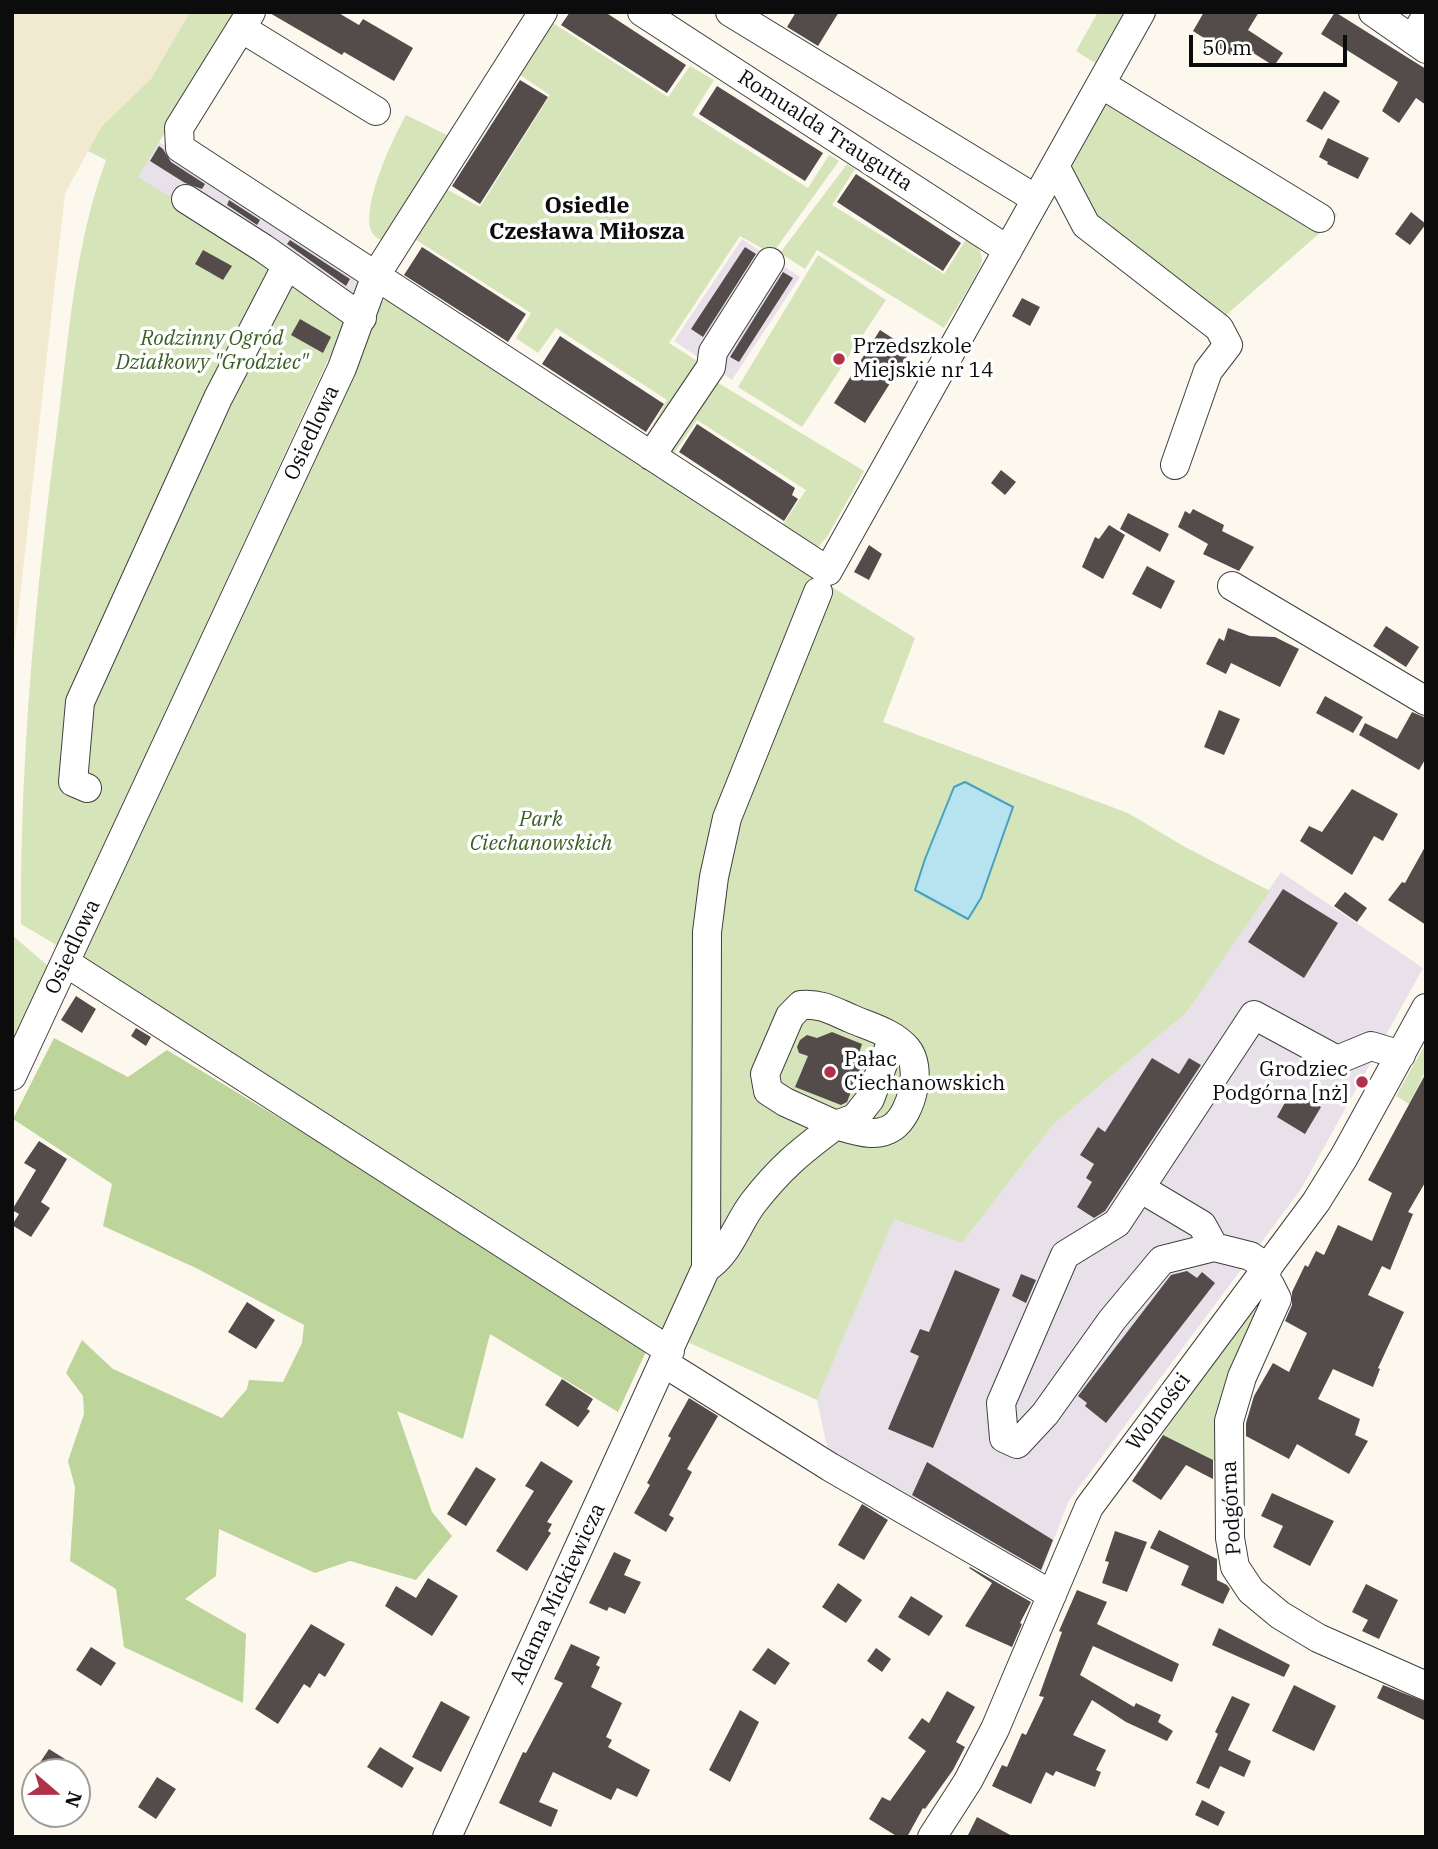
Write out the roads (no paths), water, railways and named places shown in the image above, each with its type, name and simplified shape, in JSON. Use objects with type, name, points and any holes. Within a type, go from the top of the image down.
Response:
[{"type":"street","points":[[376,275],[543,12]]},
{"type":"street","name":"Romualda Traugutta","points":[[642,12],[1008,250]]},
{"type":"street","points":[[730,12],[1036,199]]},
{"type":"street","points":[[706,1268],[706,932],[713,877],[727,817],[823,582],[1141,12]]},
{"type":"street","points":[[1373,12],[1422,35]]},
{"type":"street","points":[[376,111],[246,20],[179,128],[180,148],[651,456],[823,582]]},
{"type":"street","points":[[1101,84],[1320,218]]},
{"type":"street","points":[[1055,166],[1086,225],[1219,328],[1228,345],[1208,371],[1175,465]]},
{"type":"street","points":[[186,199],[263,248],[362,318]]},
{"type":"street","points":[[263,248],[284,215]]},
{"type":"street","points":[[651,456],[711,367],[713,352],[770,262]]},
{"type":"street","points":[[87,788],[73,782],[80,702],[218,398],[287,265]]},
{"type":"street","name":"Osiedlowa","points":[[12,1076],[342,368],[376,275]]},
{"type":"street","points":[[1232,586],[1426,701]]},
{"type":"street","points":[[65,962],[830,1467],[1052,1595]]},
{"type":"street","points":[[816,1004],[893,1037],[909,1051],[916,1074],[908,1108],[893,1128],[870,1134],[836,1125],[785,1102],[768,1091],[765,1074],[790,1016],[801,1005],[816,1004]]},
{"type":"street","name":"Wolności","points":[[932,1837],[968,1781],[995,1729],[1088,1507],[1265,1273],[1330,1181],[1426,1008]]},
{"type":"street","points":[[1265,1273],[1250,1256],[1214,1247],[1162,1260],[1112,1320],[1045,1414],[1017,1444],[1004,1438],[1001,1403],[1065,1255],[1117,1223],[1254,1014],[1337,1060],[1371,1046],[1401,1055]]},
{"type":"street","points":[[706,1268],[718,1261],[750,1206],[793,1156],[836,1125],[855,1118],[870,1099],[893,1037]]},
{"type":"street","points":[[1140,1188],[1202,1225],[1214,1247]]},
{"type":"street","name":"Adama Mickiewicza","points":[[447,1837],[706,1268]]},
{"type":"street","name":"Podgórna","points":[[1265,1273],[1277,1299],[1242,1377],[1229,1421],[1230,1538],[1235,1567],[1251,1591],[1280,1615],[1318,1638],[1426,1686]]},
{"type":"water","points":[[965,782],[1013,807],[981,898],[968,919],[915,890],[954,787]]},
{"type":"place","name":"Przedszkole Miejskie nr 14","points":[[839,359]]},
{"type":"place","name":"Pałac Ciechanowskich","points":[[830,1072]]},
{"type":"place","name":"Grodziec Podgórna [nż]","points":[[1362,1082]]},
{"type":"district","name":"Osiedle Czesława Miłosza","points":[[587,219]]},
{"type":"park label","name":"Rodzinny Ogród Działkowy \"Grodziec\"","points":[[212,351]]},
{"type":"park label","name":"Park Ciechanowskich","points":[[541,832]]}]
